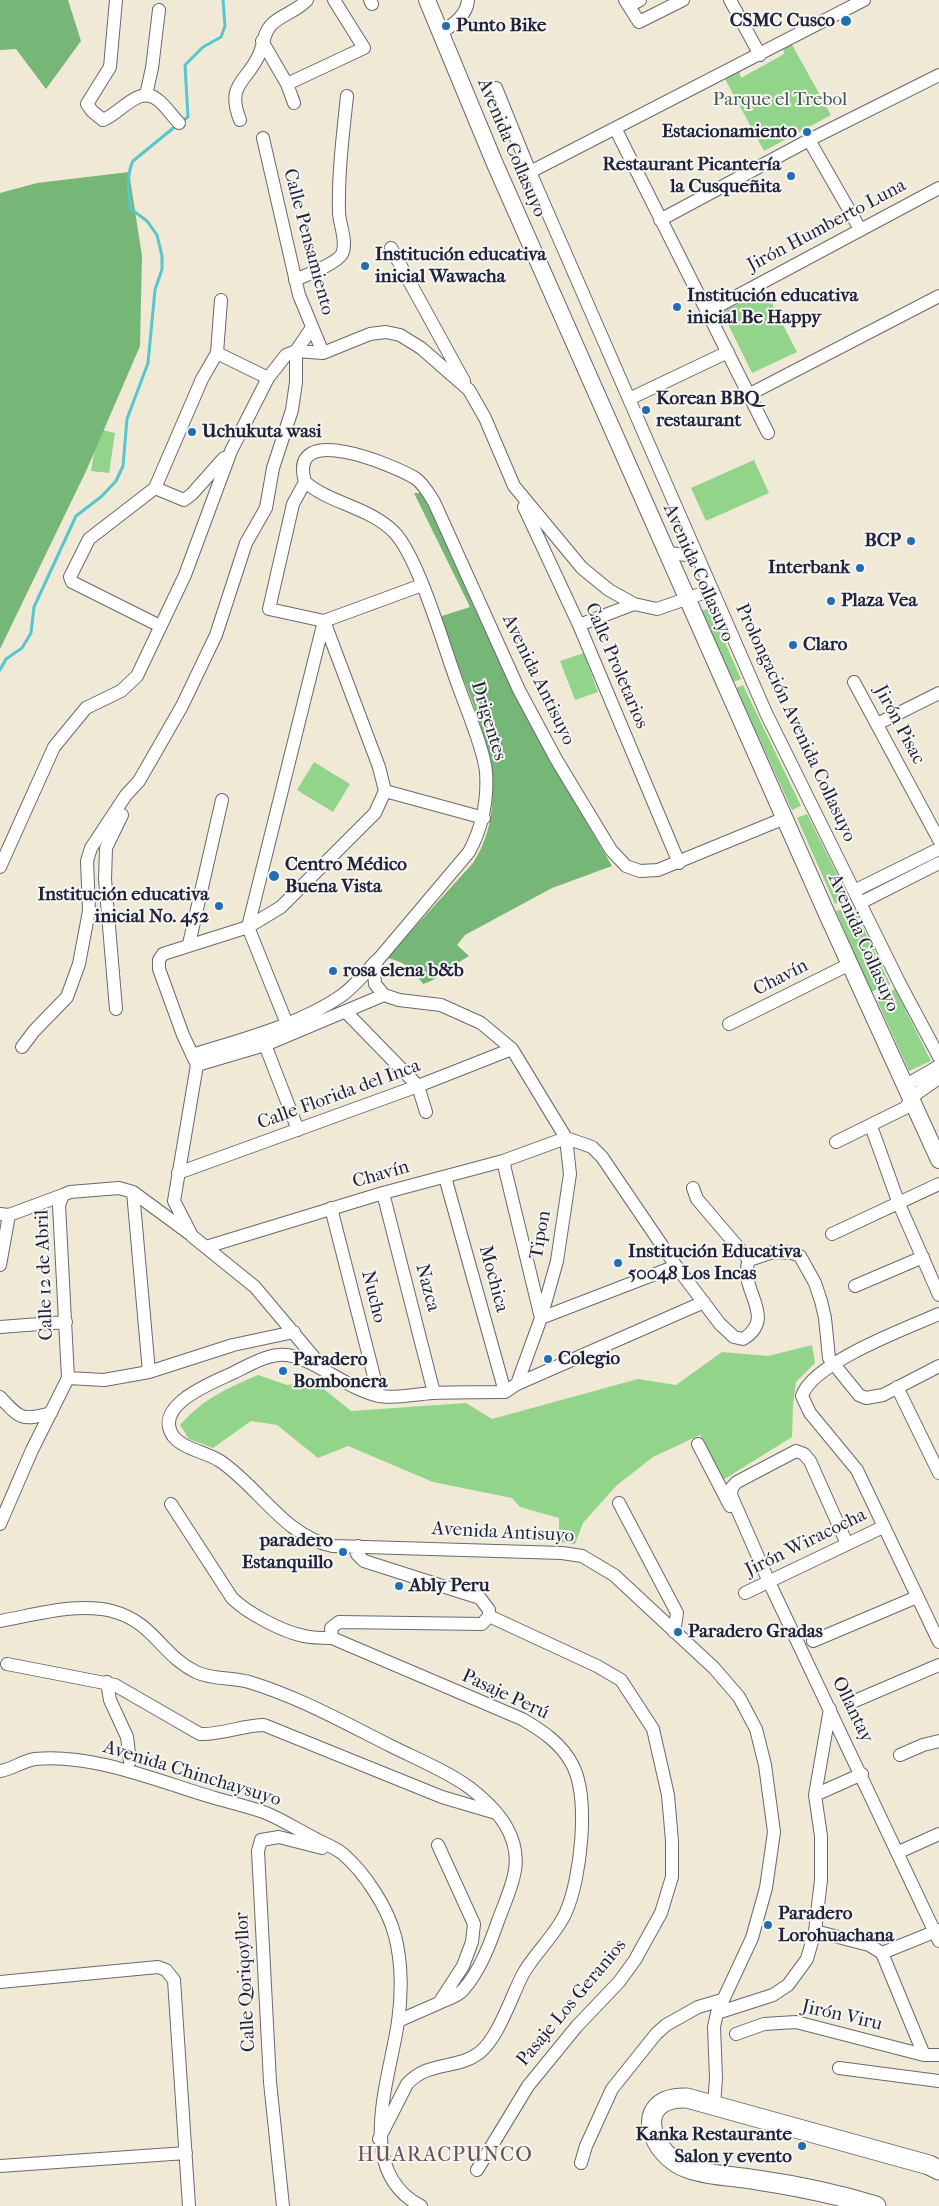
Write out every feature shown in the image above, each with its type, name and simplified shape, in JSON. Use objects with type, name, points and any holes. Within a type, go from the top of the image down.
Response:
[{"type":"highway","points":[[876,2206],[824,2191],[690,2169],[669,2159],[660,2149],[651,2130],[653,2114],[666,2101],[682,2098],[714,2105],[939,2170]]},
{"type":"main road","name":"Avenida Collasuyo","points":[[428,0],[440,34],[499,173],[939,1160]]},
{"type":"street","points":[[116,0],[110,67],[87,104],[103,120],[136,98],[146,94],[157,98],[179,123]]},
{"type":"street","points":[[240,120],[234,104],[236,94],[241,79],[257,58],[266,31],[274,22],[296,11],[307,0]]},
{"type":"street","points":[[287,84],[364,48],[334,0]]},
{"type":"street","points":[[440,34],[462,15],[468,7],[468,0]]},
{"type":"street","points":[[631,2],[639,22],[683,0]]},
{"type":"street","points":[[730,0],[760,55]]},
{"type":"street","points":[[530,172],[616,130],[864,0]]},
{"type":"street","points":[[146,94],[152,68],[160,10]]},
{"type":"street","points":[[262,41],[287,84],[294,103]]},
{"type":"street","points":[[660,220],[809,140],[939,76]]},
{"type":"street","name":"Prolongación Avenida Collasuyo","points":[[496,88],[530,172],[766,713],[939,1057]]},
{"type":"street","points":[[295,280],[335,260],[341,255],[344,247],[339,215],[339,174],[346,96]]},
{"type":"street","points":[[616,130],[768,433]]},
{"type":"street","name":"Calle Pensamiento","points":[[263,138],[295,280],[323,353]]},
{"type":"street","points":[[809,140],[860,229]]},
{"type":"street","name":"Jirón Humberto Luna","points":[[707,312],[939,188]]},
{"type":"street","points":[[391,248],[485,418],[514,486],[582,568],[609,590],[634,604],[657,609],[688,600],[712,590]]},
{"type":"street","points":[[750,394],[939,296]]},
{"type":"street","points":[[160,626],[72,582],[70,578],[88,538],[156,488],[202,379],[217,353],[221,300]]},
{"type":"street","points":[[0,867],[54,747],[86,708],[121,691],[137,676],[185,575],[231,451],[278,362],[296,351],[312,328]]},
{"type":"street","points":[[296,351],[323,353],[370,334],[386,332],[400,335],[421,348],[469,390]]},
{"type":"street","points":[[116,1009],[105,879],[106,848],[140,781],[182,706],[216,635],[246,543],[266,508],[273,468],[292,410],[296,382],[296,351]]},
{"type":"street","points":[[630,399],[728,352]]},
{"type":"street","points":[[217,353],[268,378]]},
{"type":"street","name":"Avenida Antisuyo","points":[[305,482],[302,472],[306,460],[314,453],[324,449],[351,452],[388,463],[417,479],[434,502],[449,532],[533,716],[556,759],[611,850],[626,866],[640,872],[658,870],[785,818]]},
{"type":"street","points":[[156,488],[184,500],[192,494],[231,451]]},
{"type":"street","points":[[305,482],[293,504],[269,610],[324,621],[422,585]]},
{"type":"street","name":"Drigentes","points":[[289,1028],[343,995],[377,961],[469,852],[484,818],[486,771],[472,723],[422,585],[405,547],[394,532],[352,506],[317,492],[305,482]]},
{"type":"street","name":"Calle Proletarios","points":[[514,486],[579,625],[679,863]]},
{"type":"street","points":[[667,553],[697,556]]},
{"type":"street","points":[[579,625],[634,604]]},
{"type":"street","points":[[324,621],[379,767],[385,791],[375,813],[281,907],[248,927],[162,954],[159,960],[160,970],[195,1060],[262,1039],[289,1028],[346,1012],[384,995],[375,984],[374,971],[377,961]]},
{"type":"street","points":[[289,1028],[248,927],[324,621]]},
{"type":"street","name":"Jirón Pisac","points":[[854,682],[939,840]]},
{"type":"street","points":[[877,724],[939,693]]},
{"type":"street","points":[[22,1047],[34,1031],[67,997],[78,964],[89,911],[87,861],[91,848],[121,803],[140,781]]},
{"type":"street","points":[[385,791],[484,818]]},
{"type":"street","points":[[189,944],[222,800]]},
{"type":"street","points":[[857,897],[939,849]]},
{"type":"street","points":[[857,897],[939,863]]},
{"type":"street","name":"Chavín","points":[[729,1024],[850,964]]},
{"type":"street","name":"Tipon","points":[[384,995],[399,1000],[441,1005],[480,1023],[512,1049],[566,1138],[570,1174],[557,1261],[541,1318],[517,1384]]},
{"type":"street","points":[[346,1012],[418,1086],[426,1112]]},
{"type":"street","points":[[262,1039],[298,1130]]},
{"type":"street","name":"Calle Florida del Inca","points":[[178,1173],[418,1086],[512,1049]]},
{"type":"street","name":"Calle 12 de Abril","points":[[192,1236],[174,1201],[195,1060]]},
{"type":"street","points":[[836,1142],[905,1108],[909,1092],[939,1066]]},
{"type":"street","points":[[909,1092],[939,1078]]},
{"type":"street","points":[[871,1126],[899,1204],[939,1295]]},
{"type":"street","points":[[566,1138],[592,1147],[602,1157],[676,1266],[720,1324],[734,1337],[743,1339],[755,1331],[758,1323],[758,1310],[746,1278],[749,1260],[697,1199],[693,1188]]},
{"type":"street","name":"Chavín","points":[[206,1247],[331,1208],[503,1161],[566,1138]]},
{"type":"street","points":[[503,1161],[541,1318],[676,1266]]},
{"type":"street","name":"Mochica","points":[[445,1177],[505,1392]]},
{"type":"street","points":[[832,1234],[939,1184]]},
{"type":"street","name":"Calle 12 de Abril","points":[[68,1378],[59,1205],[63,1195],[70,1192],[118,1188],[132,1192],[192,1236],[255,1287],[328,1374]]},
{"type":"street","points":[[132,1192],[150,1372]]},
{"type":"street","name":"Nazca","points":[[383,1193],[434,1393]]},
{"type":"street","points":[[0,1265],[4,1214],[63,1195]]},
{"type":"street","name":"Nucho","points":[[331,1208],[379,1396]]},
{"type":"street","points":[[749,1260],[774,1252],[792,1253],[800,1256],[815,1282],[825,1318],[827,1353],[833,1364],[859,1394],[866,1398],[883,1395],[939,1366]]},
{"type":"street","points":[[855,1286],[923,1257]]},
{"type":"street","points":[[328,1374],[356,1389],[379,1396],[505,1392],[517,1384],[704,1302]]},
{"type":"street","points":[[939,1314],[833,1364],[810,1381],[802,1396],[810,1413],[855,1467],[939,1642]]},
{"type":"street","points":[[0,1327],[66,1322]]},
{"type":"street","points":[[0,1524],[50,1413],[68,1378],[104,1380],[150,1372],[233,1345],[294,1332]]},
{"type":"street","name":"Avenida Antisuyo","points":[[328,1374],[296,1356],[279,1354],[265,1358],[191,1392],[174,1408],[169,1424],[173,1436],[180,1442],[218,1460],[248,1482],[295,1530],[319,1543],[358,1546],[562,1552],[582,1556],[614,1575],[714,1668],[739,1697],[756,1729],[765,1765],[774,1832],[766,1888],[752,1938],[717,2012],[714,2027],[716,2078],[714,2105]]},
{"type":"street","points":[[897,1387],[939,1473]]},
{"type":"street","points":[[0,1397],[17,1416],[28,1419],[50,1413]]},
{"type":"street","points":[[698,1444],[769,1582]]},
{"type":"street","name":"Ollantay","points":[[847,1544],[810,1461],[804,1454],[796,1452],[737,1482],[732,1487],[732,1495],[769,1582],[938,1935]]},
{"type":"street","points":[[619,1503],[677,1613],[674,1632]]},
{"type":"street","name":"Pasaje Perú","points":[[172,1504],[238,1605],[283,1629],[304,1636],[332,1638],[522,1719],[545,1732],[572,1764],[583,1812],[575,1884],[566,1914],[524,1972],[499,2026],[479,2053],[464,2060],[428,2068],[412,2078],[407,2084],[379,2139]]},
{"type":"street","name":"Jirón Wiracocha","points":[[745,1593],[883,1527]]},
{"type":"street","points":[[332,1638],[331,1628],[339,1622],[482,1624],[489,1616],[489,1610],[480,1598],[370,1563],[358,1556],[356,1550],[358,1546]]},
{"type":"street","points":[[813,1640],[917,1597]]},
{"type":"street","points":[[0,1621],[76,1608],[111,1611],[140,1622],[179,1662],[196,1672],[210,1677],[247,1681],[298,1700],[461,1783],[498,1814],[513,1840],[517,1868],[488,1948],[463,1990],[454,1996],[398,2021]]},
{"type":"street","name":"Pasaje Los Geranios","points":[[477,2170],[528,2086],[635,1960],[661,1913],[672,1877],[672,1840],[668,1795],[653,1729],[621,1680],[613,1674],[568,1654],[545,1640],[489,1616]]},
{"type":"street","points":[[7,1664],[116,1685],[200,1734],[264,1725],[442,1797],[498,1814]]},
{"type":"street","points":[[850,1703],[939,1665]]},
{"type":"street","points":[[106,1682],[110,1700],[127,1737],[130,1761]]},
{"type":"street","points":[[717,2012],[773,1995],[788,1985],[806,1959],[815,1931],[822,1880],[821,1836],[815,1795],[830,1709]]},
{"type":"street","points":[[900,1755],[923,1745],[939,1741]]},
{"type":"street","name":"Avenida Chinchaysuyo","points":[[5,1770],[21,1762],[35,1759],[81,1760],[267,1814],[342,1853],[375,1892],[388,1914],[395,1936],[400,1967],[398,2021],[379,2139],[384,2159],[396,2184],[408,2198],[421,2206]]},
{"type":"street","points":[[0,1779],[5,1770]]},
{"type":"street","points":[[815,1795],[862,1774]]},
{"type":"street","points":[[899,1852],[939,1834]]},
{"type":"street","name":"Calle Qoriqoyllor","points":[[283,2206],[270,2082],[258,1851],[261,1840],[279,1837],[342,1853]]},
{"type":"street","points":[[438,1845],[474,1924],[472,1942],[463,1966],[439,2003]]},
{"type":"street","points":[[815,1931],[869,1945],[882,1953],[924,2055]]},
{"type":"street","points":[[882,1953],[938,1935]]},
{"type":"street","points":[[0,1982],[154,1967],[166,1970],[174,1980],[189,2206]]},
{"type":"street","points":[[581,2164],[586,2146],[612,2089],[656,2034],[666,2025],[698,2007],[722,2000]]},
{"type":"street","name":"Jirón Viru","points":[[736,2034],[764,2024],[796,2022],[924,2055],[939,2055]]},
{"type":"street","points":[[839,2068],[939,2081]]},
{"type":"street","points":[[0,2166],[186,2153]]},
{"type":"green space","points":[[0,0],[68,0],[81,41],[46,89],[16,49],[0,50]]},
{"type":"green space","name":"Parque el Trebol","points":[[790,41],[831,115],[764,151],[724,77],[739,70],[741,78],[784,54],[783,45]]},
{"type":"green space","points":[[129,172],[142,256],[140,346],[87,469],[0,649],[0,193],[37,183]]},
{"type":"green space","points":[[765,290],[797,352],[752,373],[722,312]]},
{"type":"green space","points":[[98,429],[115,433],[109,473],[91,471]]},
{"type":"green space","points":[[754,460],[769,493],[706,521],[691,488]]},
{"type":"green space","points":[[414,493],[421,493],[427,501],[473,605],[539,741],[612,866],[552,888],[465,935],[457,945],[469,956],[441,975],[423,984],[408,966],[387,958],[473,863],[487,832],[493,800],[490,766],[482,731],[471,697],[429,602],[442,616],[470,607]]},
{"type":"green space","points":[[710,608],[741,679],[733,682],[701,611]]},
{"type":"green space","points":[[584,653],[598,692],[575,700],[560,661]]},
{"type":"green space","points":[[743,685],[801,806],[792,810],[736,688]]},
{"type":"green space","points":[[314,762],[350,784],[333,812],[297,790]]},
{"type":"green space","points":[[807,814],[844,888],[841,901],[835,904],[797,818]]},
{"type":"green space","points":[[842,909],[857,915],[890,984],[871,992],[836,911]]},
{"type":"green space","points":[[895,989],[931,1061],[909,1071],[876,998]]},
{"type":"green space","points":[[812,1345],[815,1363],[796,1382],[792,1437],[723,1480],[700,1435],[653,1457],[616,1486],[583,1523],[575,1544],[559,1542],[559,1518],[520,1507],[512,1498],[433,1482],[348,1446],[318,1458],[277,1425],[251,1421],[213,1448],[189,1439],[180,1425],[207,1401],[258,1375],[287,1385],[314,1381],[351,1411],[466,1403],[492,1419],[638,1379],[676,1385],[722,1352],[768,1356]]},
{"type":"waterway","points":[[182,121],[188,117],[185,65],[203,47],[221,37],[225,26],[223,0]]},
{"type":"waterway","points":[[0,670],[6,659],[22,648],[31,633],[34,607],[76,516],[102,496],[116,481],[123,466],[127,419],[148,363],[155,290],[162,269],[162,256],[157,235],[147,221],[131,209],[128,178],[133,161],[177,125]]},
{"type":"place","name":"CSMC Cusco","points":[[846,21]]},
{"type":"place","name":"Punto Bike","points":[[446,26]]},
{"type":"place","name":"Estacionamiento","points":[[807,132]]},
{"type":"place","name":"Restaurant Picantería la Cusqueñita","points":[[791,176]]},
{"type":"place","name":"Institución educativa inicial Wawacha","points":[[365,266]]},
{"type":"place","name":"Institución educativa inicial Be Happy","points":[[677,307]]},
{"type":"place","name":"Korean BBQ restaurant","points":[[646,410]]},
{"type":"place","name":"Uchukuta wasi","points":[[192,432]]},
{"type":"place","name":"BCP","points":[[911,541]]},
{"type":"place","name":"Interbank","points":[[860,568]]},
{"type":"place","name":"Plaza Vea","points":[[831,601]]},
{"type":"place","name":"Claro","points":[[793,645]]},
{"type":"place","name":"Centro Médico Buena Vista","points":[[274,876]]},
{"type":"place","name":"Institución educativa inicial No. 452","points":[[219,906]]},
{"type":"place","name":"rosa elena b&b","points":[[333,971]]},
{"type":"place","name":"Institución Educativa 50048 Los Incas","points":[[618,1263]]},
{"type":"place","name":"Colegio","points":[[548,1359]]},
{"type":"place","name":"Paradero Bombonera","points":[[283,1371]]},
{"type":"place","name":"paradero Estanquillo","points":[[343,1552]]},
{"type":"place","name":"Ably Peru","points":[[399,1586]]},
{"type":"place","name":"Paradero Gradas","points":[[678,1632]]},
{"type":"place","name":"Paradero Lorohuachana","points":[[768,1925]]},
{"type":"place","name":"Kanka Restaurante Salon y evento","points":[[802,2146]]},
{"type":"district","name":"HUARACPUNCO","points":[[445,2156]]}]
